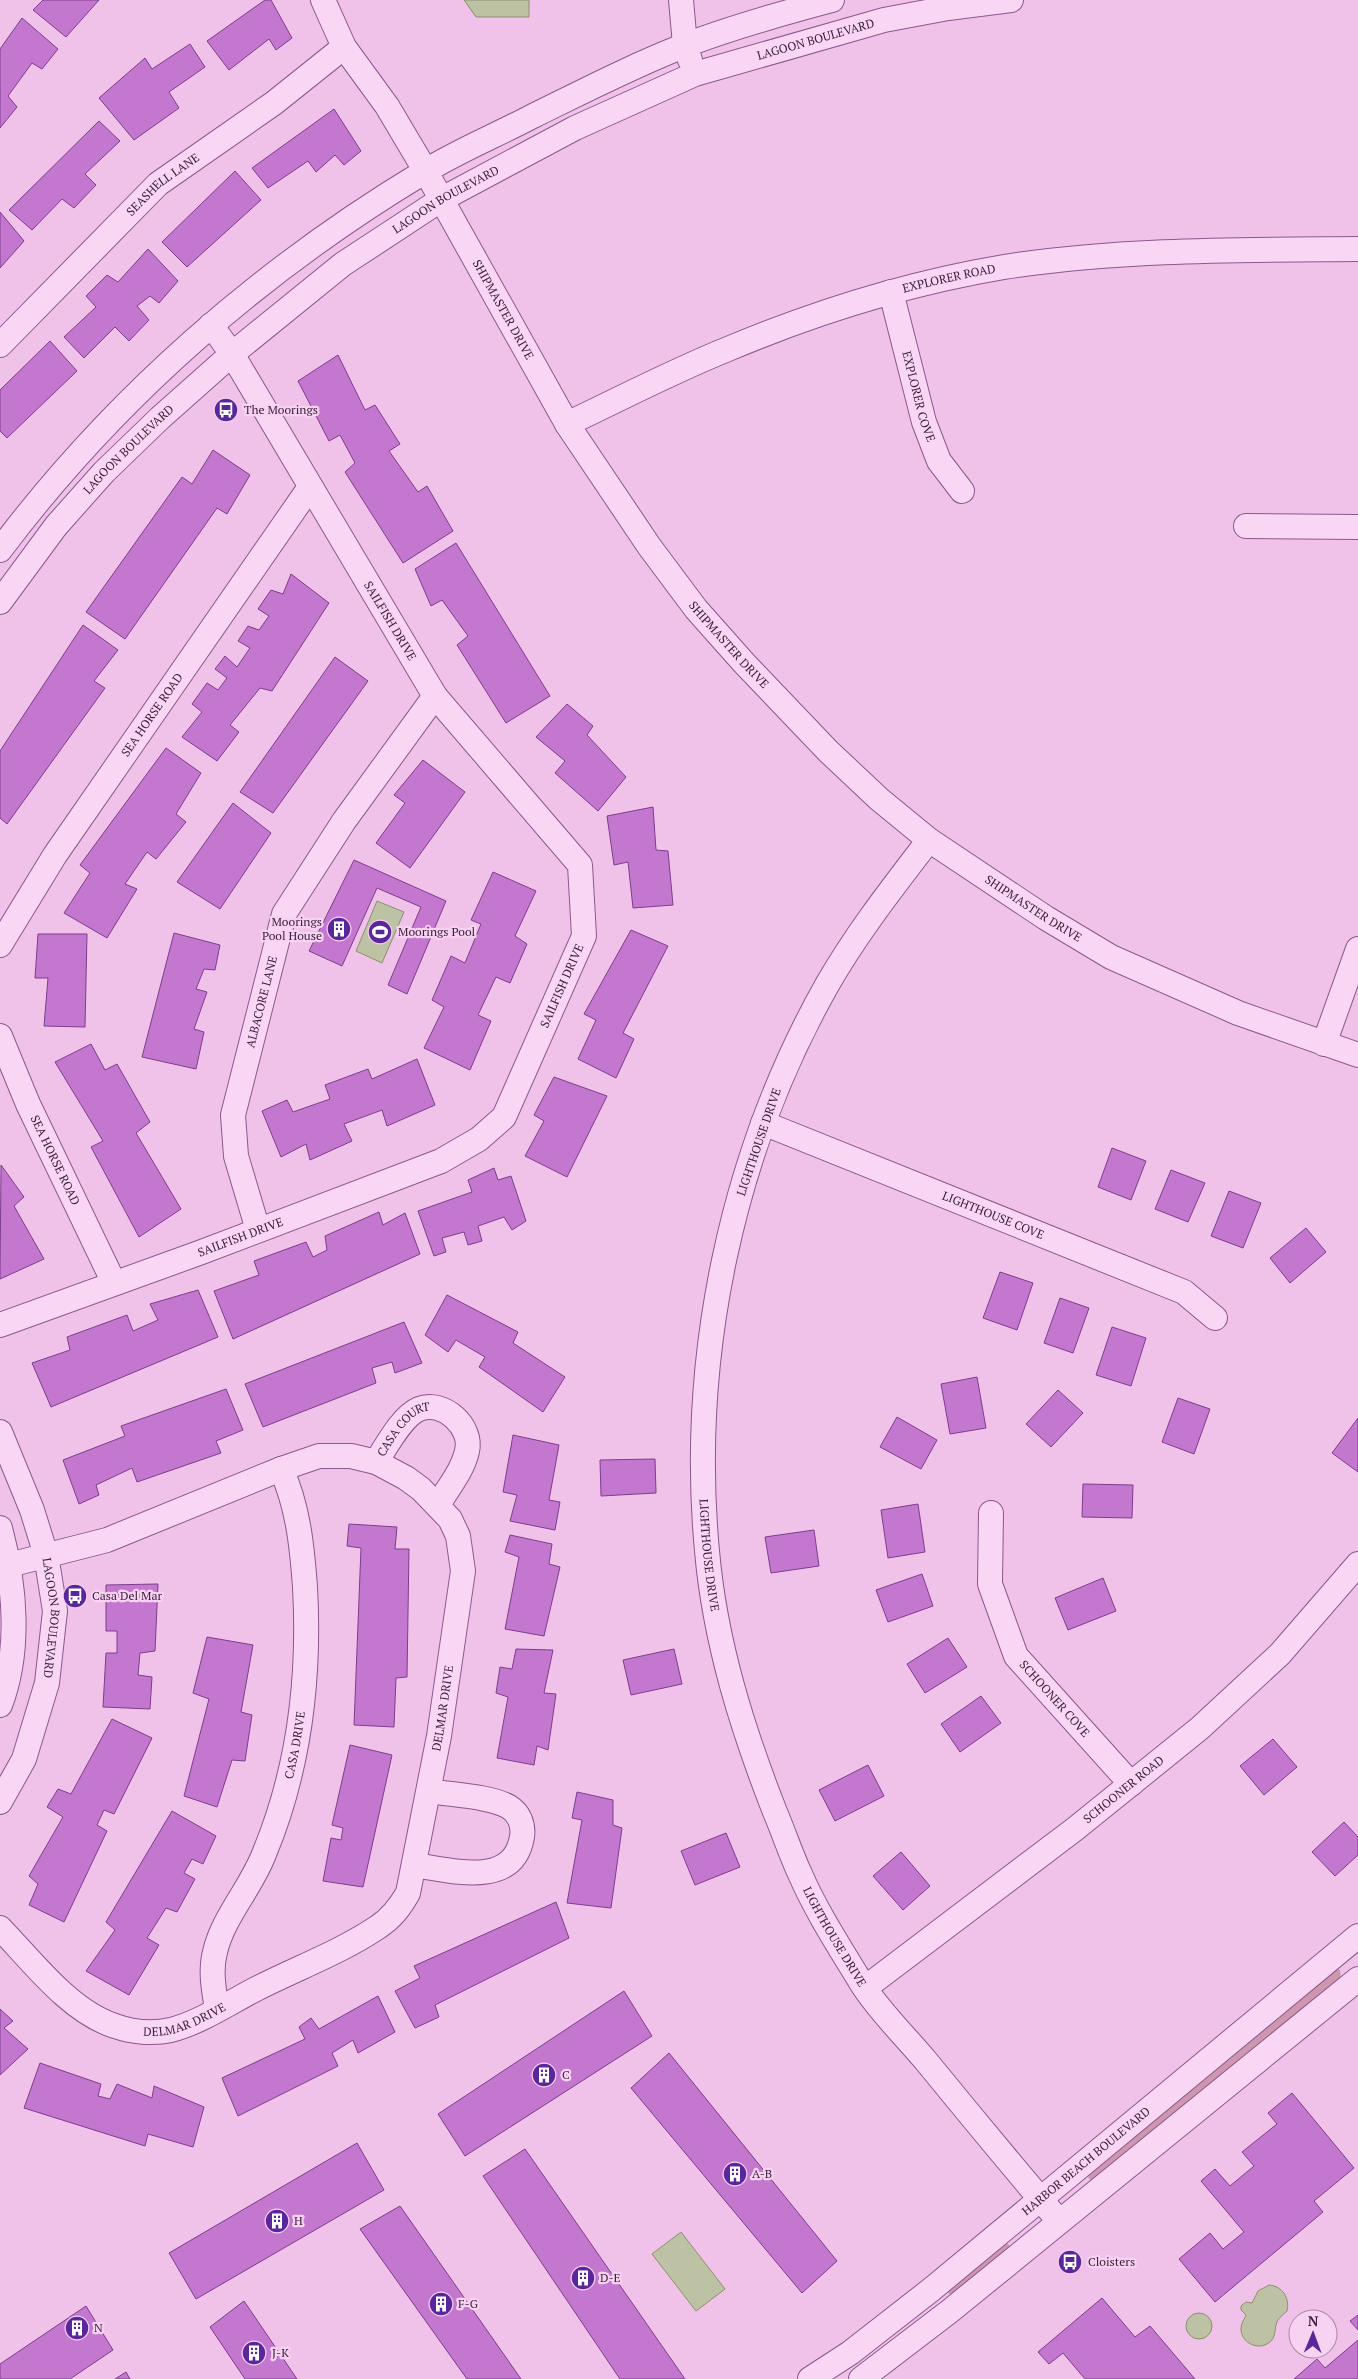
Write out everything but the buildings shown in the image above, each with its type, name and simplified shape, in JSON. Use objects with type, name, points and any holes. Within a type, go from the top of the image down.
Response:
[{"type":"street","name":"SHIPMASTER DRIVE","points":[[323,0],[344,47],[387,106],[425,170],[567,424],[649,546],[696,609],[744,663],[828,750],[879,799],[929,840],[1046,918],[1111,957],[1238,1013],[1358,1055]]},
{"type":"street","points":[[681,0],[685,45],[695,74]]},
{"type":"street","points":[[0,550],[34,505],[95,436],[210,325],[294,259],[425,170],[562,102],[685,45],[791,10],[832,0]]},
{"type":"street","name":"LAGOON BOULEVARD","points":[[0,602],[56,526],[104,472],[232,354],[343,264],[442,199],[575,128],[695,74],[884,20],[948,8],[1011,0]]},
{"type":"street","name":"SEASHELL LANE","points":[[0,345],[158,184],[274,103],[344,47]]},
{"type":"street","name":"EXPLORER ROAD","points":[[567,424],[725,350],[792,324],[891,292],[1004,268],[1075,259],[1208,251],[1358,249]]},
{"type":"street","name":"EXPLORER COVE","points":[[891,292],[924,422],[939,461],[962,491]]},
{"type":"street","name":"SAILFISH DRIVE","points":[[0,1325],[441,1161],[479,1138],[504,1117],[584,936],[580,866],[435,696],[232,354],[210,325]]},
{"type":"street","name":"SEA HORSE ROAD","points":[[0,945],[55,855],[310,488]]},
{"type":"street","points":[[1246,526],[1358,527]]},
{"type":"street","name":"ALBACORE LANE","points":[[258,1230],[236,1156],[233,1114],[284,914],[344,821],[435,696]]},
{"type":"street","name":"LIGHTHOUSE DRIVE","points":[[929,840],[869,919],[828,983],[790,1058],[763,1123],[749,1166],[730,1240],[709,1352],[704,1451],[707,1553],[726,1665],[750,1748],[801,1878],[865,1988],[1059,2221]]},
{"type":"street","points":[[1324,1044],[1358,949]]},
{"type":"street","name":"SEA HORSE ROAD","points":[[0,1036],[28,1104],[114,1283]]},
{"type":"street","name":"LIGHTHOUSE COVE","points":[[763,1123],[1184,1292],[1216,1318]]},
{"type":"street","name":"CASA COURT","points":[[376,1462],[405,1421],[420,1409],[433,1407],[454,1417],[467,1433],[467,1451],[456,1476],[438,1505]]},
{"type":"street","name":"LAGOON BOULEVARD","points":[[0,1432],[26,1492],[46,1556],[55,1611],[47,1683],[24,1759],[0,1802]]},
{"type":"street","name":"DELMAR DRIVE","points":[[0,1928],[74,2004],[113,2026],[134,2031],[170,2030],[351,1943],[379,1926],[401,1906],[408,1893],[429,1791],[463,1570],[458,1536],[450,1519],[438,1505],[406,1478],[376,1462],[351,1456],[334,1455],[319,1456],[281,1469],[107,1540],[9,1565]]},
{"type":"street","name":"CASA DRIVE","points":[[217,2009],[213,1968],[214,1953],[220,1937],[252,1880],[275,1826],[296,1746],[306,1666],[302,1548],[291,1491],[281,1469]]},
{"type":"street","name":"SCHOONER COVE","points":[[991,1513],[990,1584],[1016,1656],[1131,1784]]},
{"type":"street","points":[[0,1528],[9,1565],[13,1598],[9,1670],[0,1705]]},
{"type":"street","name":"SCHOONER ROAD","points":[[865,1988],[1075,1829],[1200,1728],[1280,1654],[1358,1564]]},
{"type":"street","points":[[414,1865],[466,1872],[496,1871],[513,1858],[520,1846],[523,1834],[521,1821],[515,1812],[508,1807],[484,1800],[429,1791]]},
{"type":"street","name":"HARBOR BEACH BOULEVARD","points":[[810,2379],[862,2344],[1041,2199],[1358,1936]]},
{"type":"street","points":[[862,2344],[876,2375],[1059,2221],[1358,1979]]},
{"type":"shaded area","points":[[464,0],[529,0],[529,17],[476,17]]},
{"type":"shaded area","name":"Moorings Pool","points":[[377,901],[404,912],[382,963],[356,951]]},
{"type":"shaded area","points":[[1334,1968],[1340,1970],[1341,1978],[1093,2181],[1089,2179],[1088,2175]]},
{"type":"shaded area","points":[[681,2232],[725,2289],[696,2311],[652,2254]]},
{"type":"shaded area","points":[[1006,2242],[1011,2247],[952,2297],[946,2290]]},
{"type":"shaded area","points":[[1269,2285],[1282,2291],[1288,2306],[1287,2311],[1278,2320],[1273,2339],[1270,2342],[1263,2346],[1250,2344],[1242,2334],[1241,2329],[1246,2315],[1241,2310],[1241,2306],[1246,2302],[1252,2303],[1258,2291]]},
{"type":"shaded area","points":[[1199,2313],[1208,2317],[1212,2326],[1208,2335],[1199,2339],[1190,2335],[1186,2326],[1190,2317]]},
{"type":"place","name":"The Moorings","points":[[226,410]]},
{"type":"place","name":"Moorings Pool House","points":[[339,929]]},
{"type":"place","name":"Moorings Pool","points":[[380,932]]},
{"type":"place","name":"Casa Del Mar","points":[[75,1596]]},
{"type":"place","name":"C","points":[[544,2075]]},
{"type":"place","name":"A-B","points":[[735,2174]]},
{"type":"place","name":"H","points":[[277,2221]]},
{"type":"place","name":"Cloisters","points":[[1070,2262]]},
{"type":"place","name":"D-E","points":[[583,2278]]},
{"type":"place","name":"F-G","points":[[441,2304]]},
{"type":"place","name":"N","points":[[77,2328]]},
{"type":"place","name":"J-K","points":[[254,2353]]}]
